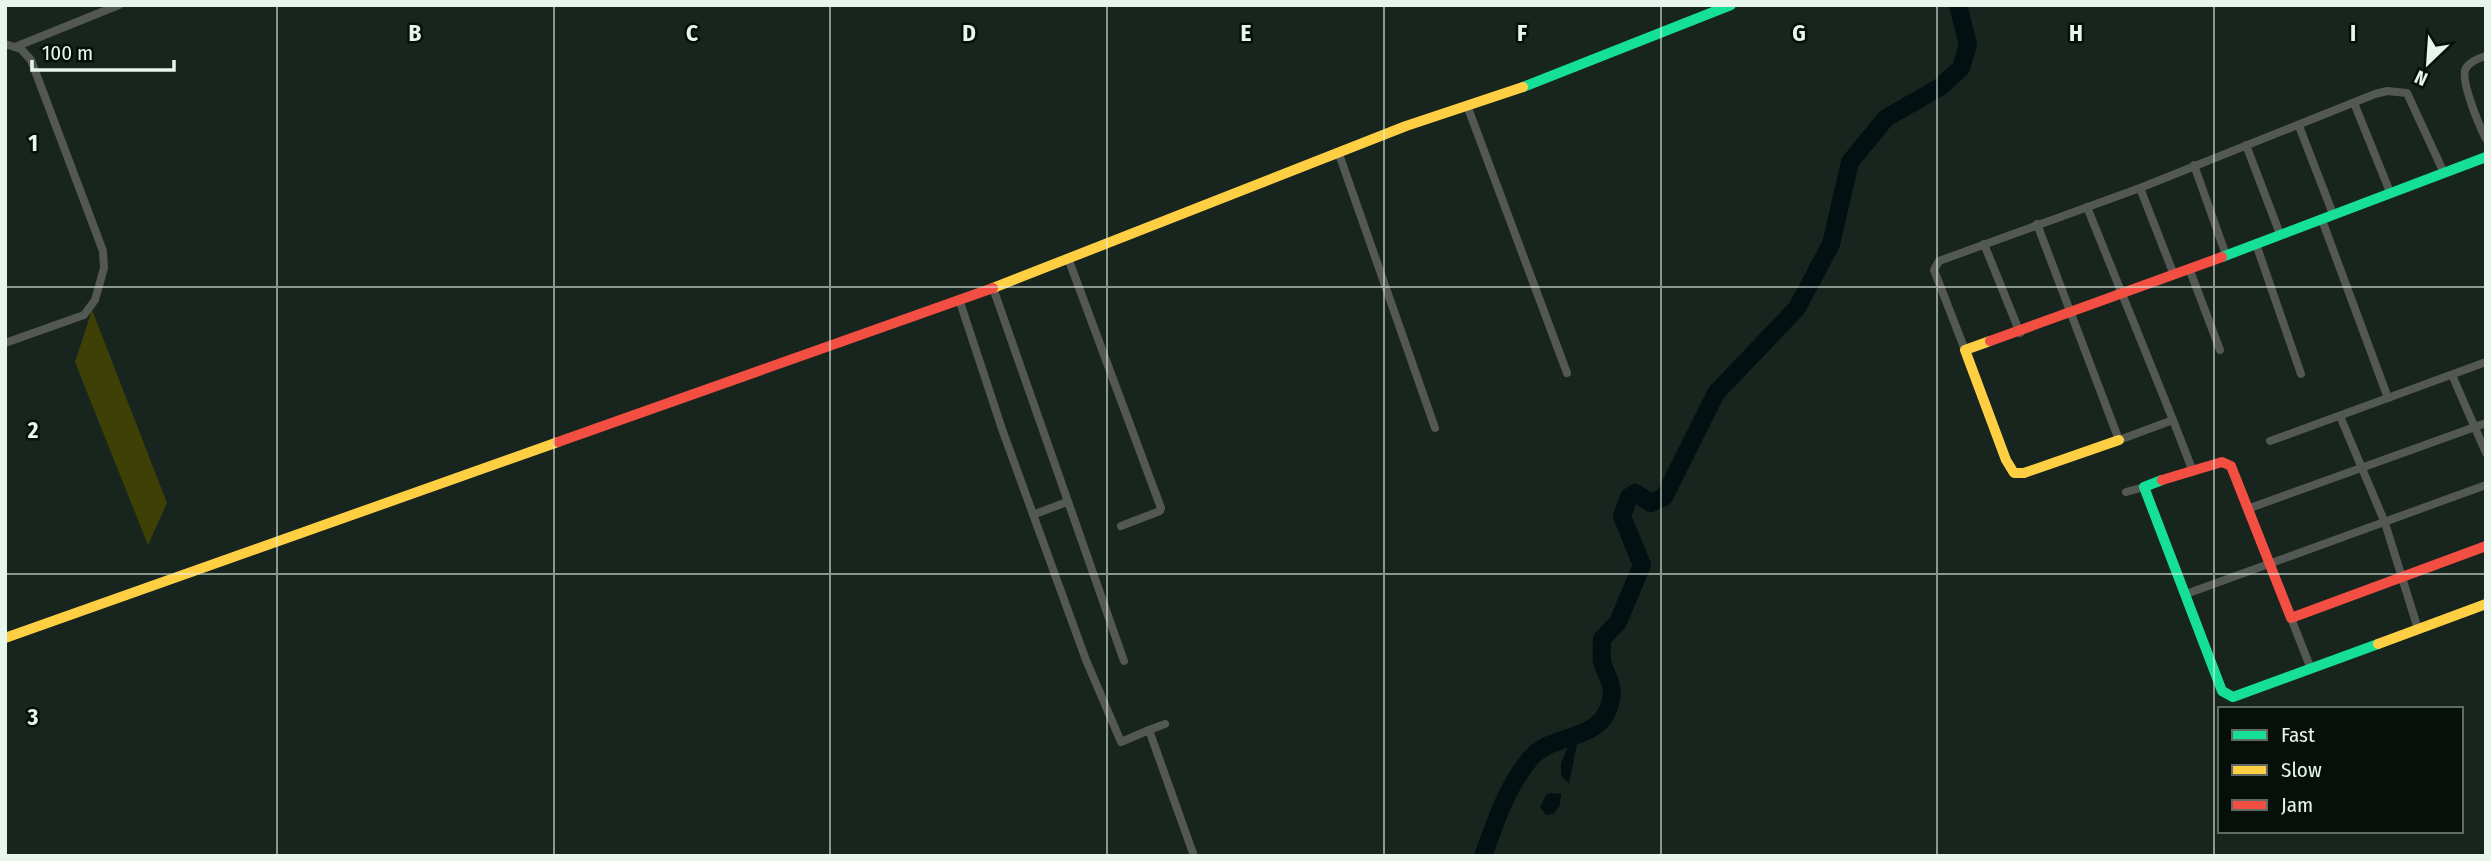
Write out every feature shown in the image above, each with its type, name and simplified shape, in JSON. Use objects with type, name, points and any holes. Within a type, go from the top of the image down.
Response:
[{"type":"street","points":[[15,47],[119,5]]},
{"type":"street","points":[[5,638],[993,289],[1420,121],[1468,108],[1731,5]]},
{"type":"street","points":[[5,44],[15,47],[31,60],[105,259],[95,300],[84,315],[5,343]]},
{"type":"street","points":[[2486,56],[2467,66],[2464,74],[2470,102],[2486,139]]},
{"type":"street","points":[[2173,420],[2024,474],[2014,473],[2006,460],[1934,266],[1939,261],[2140,188],[2387,90],[2407,93],[2444,173]]},
{"type":"street","points":[[2354,103],[2390,192]]},
{"type":"street","points":[[1468,108],[1567,373]]},
{"type":"street","points":[[2299,125],[2333,214]]},
{"type":"street","points":[[2246,145],[2280,234]]},
{"type":"street","points":[[1339,154],[1435,428]]},
{"type":"street","points":[[1965,350],[2020,333],[2486,157]]},
{"type":"street","points":[[2194,165],[2225,255]]},
{"type":"street","points":[[2140,188],[2174,275]]},
{"type":"street","points":[[2087,207],[2192,469]]},
{"type":"street","points":[[2322,220],[2388,398]]},
{"type":"street","points":[[2036,224],[2119,440]]},
{"type":"street","points":[[1984,244],[2020,333]]},
{"type":"street","points":[[2256,244],[2301,374]]},
{"type":"street","points":[[1068,258],[1161,508],[1160,511],[1121,526]]},
{"type":"street","points":[[2189,268],[2220,350]]},
{"type":"street","points":[[993,289],[1124,661]]},
{"type":"street","points":[[959,299],[1002,429],[1086,660],[1121,741],[1165,724]]},
{"type":"street","points":[[2270,441],[2486,362]]},
{"type":"street","points":[[2452,375],[2486,453]]},
{"type":"street","points":[[2340,416],[2385,523],[2418,629]]},
{"type":"street","points":[[2250,508],[2486,423]]},
{"type":"street","points":[[2126,492],[2192,469],[2222,462],[2229,464],[2250,508],[2311,669]]},
{"type":"street","points":[[2186,594],[2486,485]]},
{"type":"street","points":[[2144,487],[2222,691],[2227,695],[2233,697],[2486,604]]},
{"type":"street","points":[[1035,514],[1066,502]]},
{"type":"street","points":[[2291,618],[2486,546]]},
{"type":"street","points":[[1149,730],[1194,856]]},
{"type":"shaded area","points":[[92,310],[167,503],[148,545],[75,362]]},
{"type":"shaded area","points":[[1577,744],[1569,784],[1561,776],[1561,763],[1568,747]]},
{"type":"shaded area","points":[[1561,794],[1560,805],[1554,814],[1546,815],[1540,807],[1546,795]]},
{"type":"waterway","points":[[1483,856],[1508,793],[1530,759],[1552,743],[1591,729],[1601,721],[1608,709],[1612,692],[1602,661],[1602,639],[1618,622],[1642,565],[1622,516],[1629,497],[1635,493],[1651,503],[1664,497],[1716,393],[1797,308],[1831,244],[1850,162],[1886,118],[1940,87],[1961,68],[1968,45],[1958,5]]},
{"type":"traffic: fast","points":[[1523,87],[1731,5]]},
{"type":"traffic: fast","points":[[2222,257],[2486,157]]},
{"type":"traffic: fast","points":[[2162,480],[2144,487],[2222,691],[2233,697],[2378,644]]},
{"type":"traffic: slow","points":[[993,288],[1406,126],[1523,87]]},
{"type":"traffic: slow","points":[[1990,341],[1965,350],[2006,460],[2014,473],[2024,473],[2119,440]]},
{"type":"traffic: slow","points":[[5,638],[558,442]]},
{"type":"traffic: slow","points":[[2378,644],[2486,604]]},
{"type":"traffic: jam","points":[[1990,341],[2222,257]]},
{"type":"traffic: jam","points":[[558,442],[993,288]]},
{"type":"traffic: jam","points":[[2162,480],[2222,462],[2231,466],[2291,618],[2486,546]]}]
